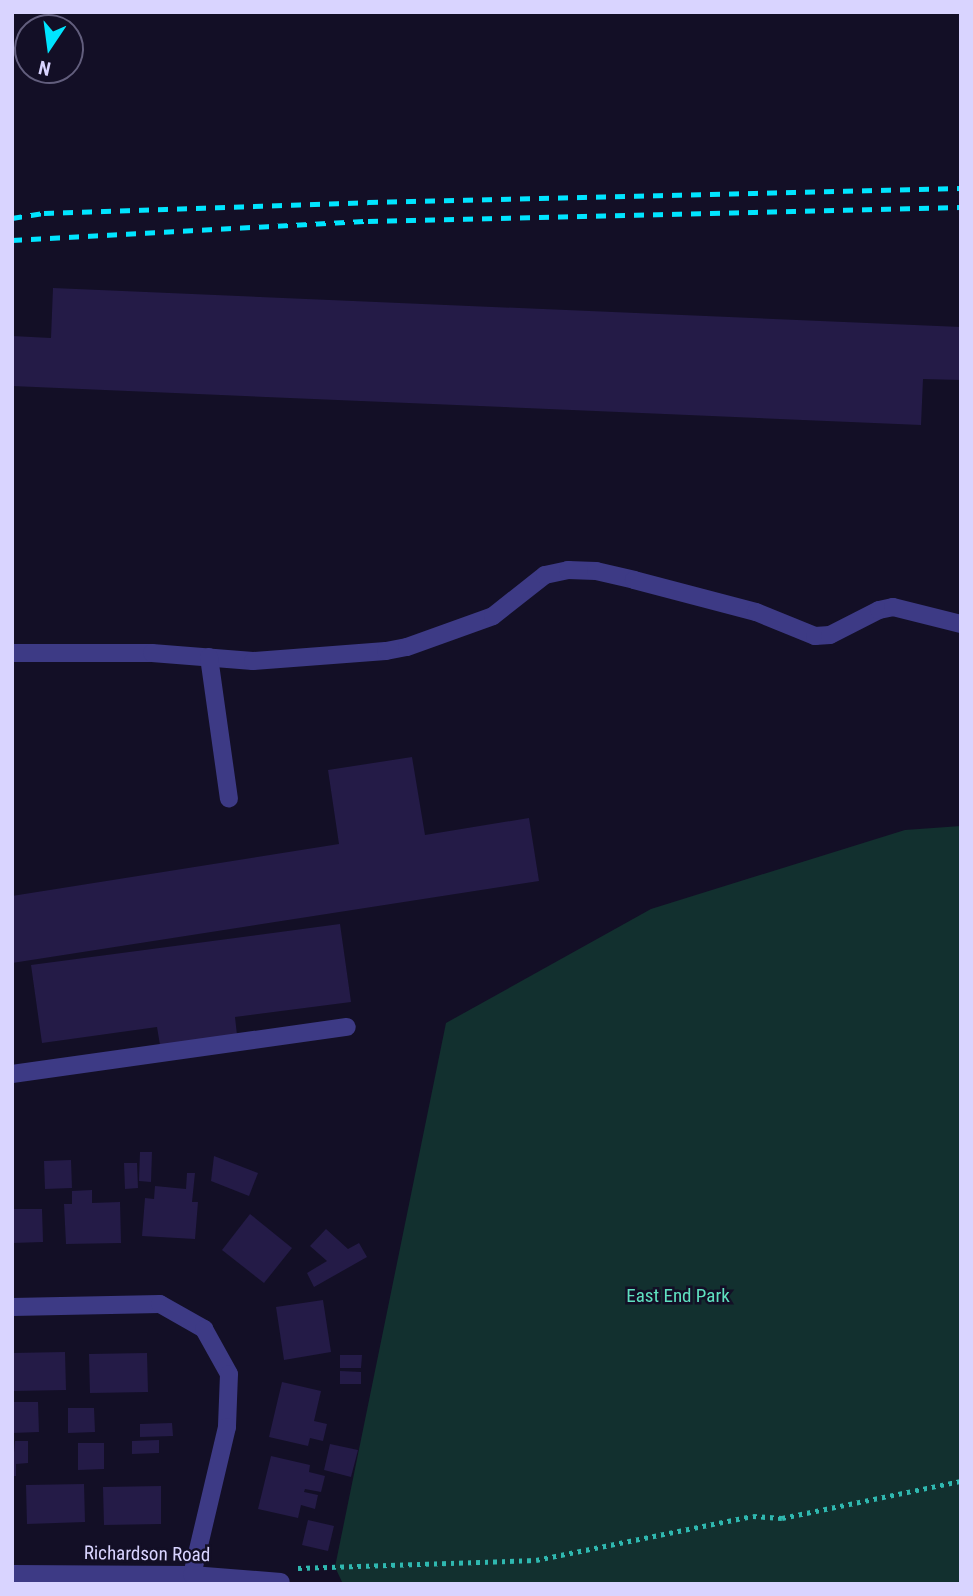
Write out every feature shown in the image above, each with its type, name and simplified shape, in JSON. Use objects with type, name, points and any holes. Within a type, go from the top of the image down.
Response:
[{"type":"street","points":[[12,653],[152,653],[253,660],[297,659],[407,647],[493,616],[545,575],[568,570],[596,571],[756,612],[815,636],[830,635],[878,610],[893,607],[961,624]]},
{"type":"street","points":[[209,657],[229,799]]},
{"type":"street","points":[[12,1074],[347,1027]]},
{"type":"street","points":[[12,1307],[160,1304],[204,1329],[229,1374],[227,1427],[192,1575]]},
{"type":"street","name":"Richardson Road","points":[[12,1574],[121,1578],[192,1575],[281,1583]]},
{"type":"path","points":[[281,1583],[282,1569],[536,1560],[753,1516],[782,1518],[961,1481]]},
{"type":"green space","name":"East End Park","points":[[961,826],[961,1584],[343,1584],[335,1567],[446,1023],[651,909],[905,830]]},
{"type":"building","points":[[53,288],[961,327],[961,380],[923,379],[921,425],[12,386],[12,336],[51,338]]},
{"type":"building","points":[[412,757],[425,835],[529,818],[539,881],[12,963],[12,896],[339,844],[328,770]]},
{"type":"building","points":[[340,924],[351,1002],[235,1017],[237,1035],[160,1045],[157,1027],[42,1043],[31,965]]},
{"type":"building","points":[[140,1152],[152,1152],[151,1182],[139,1181]]},
{"type":"building","points":[[214,1156],[258,1173],[249,1196],[211,1181]]},
{"type":"building","points":[[71,1160],[72,1188],[45,1189],[44,1161]]},
{"type":"building","points":[[124,1163],[137,1163],[138,1188],[125,1189]]},
{"type":"building","points":[[187,1173],[195,1173],[192,1202],[198,1202],[195,1239],[142,1236],[145,1198],[154,1199],[155,1186],[186,1189]]},
{"type":"building","points":[[92,1190],[92,1203],[120,1202],[121,1243],[66,1244],[64,1204],[72,1204],[72,1191]]},
{"type":"building","points":[[12,1209],[42,1209],[43,1242],[12,1243]]},
{"type":"building","points":[[250,1214],[292,1248],[264,1283],[222,1250]]},
{"type":"building","points":[[326,1229],[348,1249],[359,1243],[367,1257],[314,1287],[307,1273],[327,1261],[310,1246]]},
{"type":"building","points":[[323,1300],[331,1352],[284,1360],[276,1307]]},
{"type":"building","points":[[65,1352],[66,1390],[12,1391],[12,1353]]},
{"type":"building","points":[[147,1353],[148,1392],[90,1393],[89,1354]]},
{"type":"building","points":[[340,1355],[362,1355],[361,1368],[340,1368]]},
{"type":"building","points":[[340,1371],[361,1372],[361,1384],[340,1384]]},
{"type":"building","points":[[282,1382],[321,1391],[314,1421],[327,1424],[323,1441],[310,1438],[308,1446],[269,1437]]},
{"type":"building","points":[[12,1402],[38,1402],[39,1432],[12,1433]]},
{"type":"building","points":[[68,1408],[94,1408],[95,1432],[68,1433]]},
{"type":"building","points":[[172,1423],[173,1436],[140,1437],[140,1424]]},
{"type":"building","points":[[159,1440],[159,1453],[132,1454],[132,1441]]},
{"type":"building","points":[[15,1441],[28,1441],[28,1463],[16,1464],[16,1476],[12,1476]]},
{"type":"building","points":[[78,1443],[104,1443],[104,1469],[78,1470]]},
{"type":"building","points":[[330,1444],[358,1450],[351,1477],[324,1470]]},
{"type":"building","points":[[271,1456],[310,1465],[309,1472],[325,1476],[321,1492],[305,1489],[304,1492],[318,1495],[315,1509],[301,1505],[298,1518],[258,1509]]},
{"type":"building","points":[[84,1484],[85,1522],[27,1524],[26,1485]]},
{"type":"building","points":[[161,1486],[161,1524],[104,1525],[103,1487]]},
{"type":"building","points":[[308,1520],[334,1526],[328,1551],[302,1545]]},
{"type":"railway","points":[[12,218],[44,213],[368,202],[961,188]]},
{"type":"railway","points":[[12,240],[368,221],[961,207]]}]
